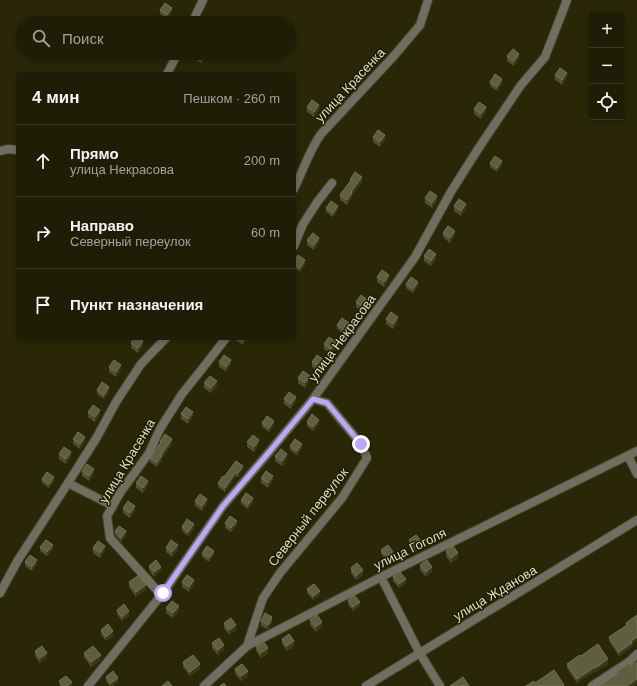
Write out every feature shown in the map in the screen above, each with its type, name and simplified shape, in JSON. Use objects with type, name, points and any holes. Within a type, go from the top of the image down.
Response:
[{"type":"street","points":[[195,16],[203,0]]},
{"type":"street","name":"улица Красенка","points":[[296,185],[320,134],[393,57],[420,25],[428,0]]},
{"type":"street","name":"улица Некрасова","points":[[88,686],[161,595],[223,506],[313,399],[415,257],[452,190],[480,146],[521,85],[545,57],[567,0]]},
{"type":"street","points":[[168,72],[174,60]]},
{"type":"street","points":[[0,151],[8,149],[16,150]]},
{"type":"street","points":[[296,241],[303,224],[332,183]]},
{"type":"street","points":[[0,593],[18,560],[97,437],[116,402],[141,364],[164,340]]},
{"type":"street","name":"улица Красенка","points":[[161,595],[110,538],[107,516],[120,493],[149,453],[160,429],[182,394],[224,340]]},
{"type":"street","name":"Северный переулок","points":[[247,646],[263,598],[280,573],[342,498],[367,458],[361,444],[327,403],[313,399]]},
{"type":"street","name":"улица Гоголя","points":[[204,686],[247,646],[381,577],[628,456],[637,450]]},
{"type":"street","points":[[628,456],[637,474]]},
{"type":"street","points":[[68,483],[113,506]]},
{"type":"street","name":"улица Жданова","points":[[366,686],[419,652],[637,520]]},
{"type":"street","points":[[381,577],[419,652],[440,686]]},
{"type":"street","points":[[592,686],[630,661],[637,654]]},
{"type":"building","points":[[165,3],[172,8],[167,15],[160,10]]},
{"type":"building","points":[[513,49],[519,54],[514,61],[507,56]]},
{"type":"building","points":[[560,68],[567,73],[562,80],[555,75]]},
{"type":"building","points":[[495,74],[502,79],[497,87],[490,82]]},
{"type":"building","points":[[312,100],[319,105],[314,112],[307,107]]},
{"type":"building","points":[[479,102],[486,107],[481,114],[474,109]]},
{"type":"building","points":[[378,130],[385,135],[380,142],[373,137]]},
{"type":"building","points":[[495,156],[502,161],[497,168],[490,163]]},
{"type":"building","points":[[355,172],[362,177],[347,200],[340,195]]},
{"type":"building","points":[[430,191],[437,196],[432,203],[425,198]]},
{"type":"building","points":[[459,199],[466,204],[461,211],[454,206]]},
{"type":"building","points":[[331,201],[338,206],[333,213],[326,208]]},
{"type":"building","points":[[448,226],[455,231],[450,238],[443,233]]},
{"type":"building","points":[[313,233],[319,238],[314,245],[307,240]]},
{"type":"building","points":[[429,249],[436,254],[431,261],[424,256]]},
{"type":"building","points":[[298,255],[305,260],[300,268],[296,265],[296,258]]},
{"type":"building","points":[[382,270],[389,275],[384,282],[377,277]]},
{"type":"building","points":[[411,277],[418,282],[413,289],[406,284]]},
{"type":"building","points":[[361,295],[368,300],[363,307],[356,302]]},
{"type":"building","points":[[391,312],[398,317],[393,324],[386,319]]},
{"type":"building","points":[[342,318],[349,323],[344,330],[337,325]]},
{"type":"building","points":[[329,337],[336,342],[331,349],[324,344]]},
{"type":"building","points":[[133,340],[143,341],[138,348],[131,343]]},
{"type":"building","points":[[224,355],[231,360],[226,367],[219,362]]},
{"type":"building","points":[[317,355],[324,360],[319,367],[312,362]]},
{"type":"building","points":[[114,360],[121,365],[116,372],[109,367]]},
{"type":"building","points":[[303,371],[310,376],[305,383],[298,378]]},
{"type":"building","points":[[210,376],[217,381],[211,388],[204,383]]},
{"type":"building","points":[[102,382],[109,387],[104,395],[97,390]]},
{"type":"building","points":[[289,392],[296,397],[291,404],[284,399]]},
{"type":"building","points":[[93,405],[100,410],[95,417],[88,412]]},
{"type":"building","points":[[186,407],[193,412],[188,419],[181,414]]},
{"type":"building","points":[[312,414],[319,420],[313,427],[307,422]]},
{"type":"building","points":[[267,416],[274,421],[269,428],[262,423]]},
{"type":"building","points":[[78,432],[85,437],[80,444],[73,439]]},
{"type":"building","points":[[165,434],[172,439],[157,463],[150,458]]},
{"type":"building","points":[[253,435],[259,440],[254,447],[247,442]]},
{"type":"building","points":[[295,439],[302,444],[297,451],[290,446]]},
{"type":"building","points":[[64,447],[71,452],[66,459],[59,454]]},
{"type":"building","points":[[281,449],[287,454],[282,461],[275,456]]},
{"type":"building","points":[[236,461],[243,466],[238,473],[236,472],[225,488],[218,483]]},
{"type":"building","points":[[87,464],[94,469],[89,476],[82,471]]},
{"type":"building","points":[[266,471],[273,476],[268,483],[261,478]]},
{"type":"building","points":[[47,472],[54,477],[49,484],[42,479]]},
{"type":"building","points":[[141,476],[148,481],[143,488],[136,483]]},
{"type":"building","points":[[246,493],[253,498],[248,505],[241,500]]},
{"type":"building","points":[[200,494],[207,499],[202,506],[195,501]]},
{"type":"building","points":[[128,501],[135,506],[130,513],[123,508]]},
{"type":"building","points":[[230,516],[237,521],[231,528],[225,523]]},
{"type":"building","points":[[187,519],[194,524],[188,532],[182,527]]},
{"type":"building","points":[[119,526],[126,531],[121,538],[115,531]]},
{"type":"building","points":[[416,535],[422,542],[415,547],[409,540]]},
{"type":"building","points":[[46,540],[53,545],[47,552],[40,547]]},
{"type":"building","points":[[171,540],[178,545],[172,552],[166,548]]},
{"type":"building","points":[[98,541],[105,546],[100,553],[93,548]]},
{"type":"building","points":[[388,545],[393,552],[387,557],[381,550]]},
{"type":"building","points":[[207,546],[214,551],[209,558],[202,553]]},
{"type":"building","points":[[453,546],[458,553],[451,558],[446,551]]},
{"type":"building","points":[[30,555],[37,560],[32,567],[25,562]]},
{"type":"building","points":[[156,560],[161,567],[154,572],[149,566]]},
{"type":"building","points":[[427,560],[432,567],[426,572],[420,565]]},
{"type":"building","points":[[357,563],[363,570],[356,576],[351,568]]},
{"type":"building","points":[[400,572],[406,579],[399,584],[393,577]]},
{"type":"building","points":[[139,575],[146,585],[136,592],[129,582]]},
{"type":"building","points":[[187,575],[194,580],[189,587],[182,582]]},
{"type":"building","points":[[314,584],[320,591],[313,596],[307,589]]},
{"type":"building","points":[[354,595],[360,602],[353,607],[348,600]]},
{"type":"building","points":[[172,601],[179,606],[173,613],[166,608]]},
{"type":"building","points":[[124,604],[129,611],[122,617],[117,610]]},
{"type":"building","points":[[265,613],[272,617],[267,625],[261,621]]},
{"type":"building","points":[[317,615],[322,622],[316,627],[310,620]]},
{"type":"building","points":[[637,615],[637,637],[631,641],[632,643],[619,652],[609,637],[627,625],[626,623]]},
{"type":"building","points":[[231,618],[236,625],[229,630],[224,623]]},
{"type":"building","points":[[108,624],[113,631],[106,637],[101,630]]},
{"type":"building","points":[[289,634],[294,641],[287,646],[282,639]]},
{"type":"building","points":[[219,638],[224,645],[218,650],[212,643]]},
{"type":"building","points":[[263,641],[268,648],[261,653],[256,646]]},
{"type":"building","points":[[598,644],[608,659],[577,679],[567,664]]},
{"type":"building","points":[[42,646],[47,653],[40,658],[35,651]]},
{"type":"building","points":[[93,646],[101,655],[91,662],[84,653]]},
{"type":"building","points":[[193,655],[200,664],[190,672],[183,662]]},
{"type":"building","points":[[637,662],[637,679],[627,686],[599,686],[617,674],[616,672],[629,663],[631,666]]},
{"type":"building","points":[[242,664],[248,671],[241,676],[235,669]]},
{"type":"building","points":[[554,670],[564,685],[563,686],[526,686],[534,681],[535,683]]},
{"type":"building","points":[[113,671],[118,678],[111,683],[106,677]]},
{"type":"building","points":[[66,676],[72,682],[67,686],[63,686],[59,681]]},
{"type":"building","points":[[463,677],[469,686],[450,686]]},
{"type":"building","points":[[168,681],[172,686],[162,686]]},
{"type":"route","points":[[163,593],[223,506],[313,399],[327,403],[361,444]]}]
